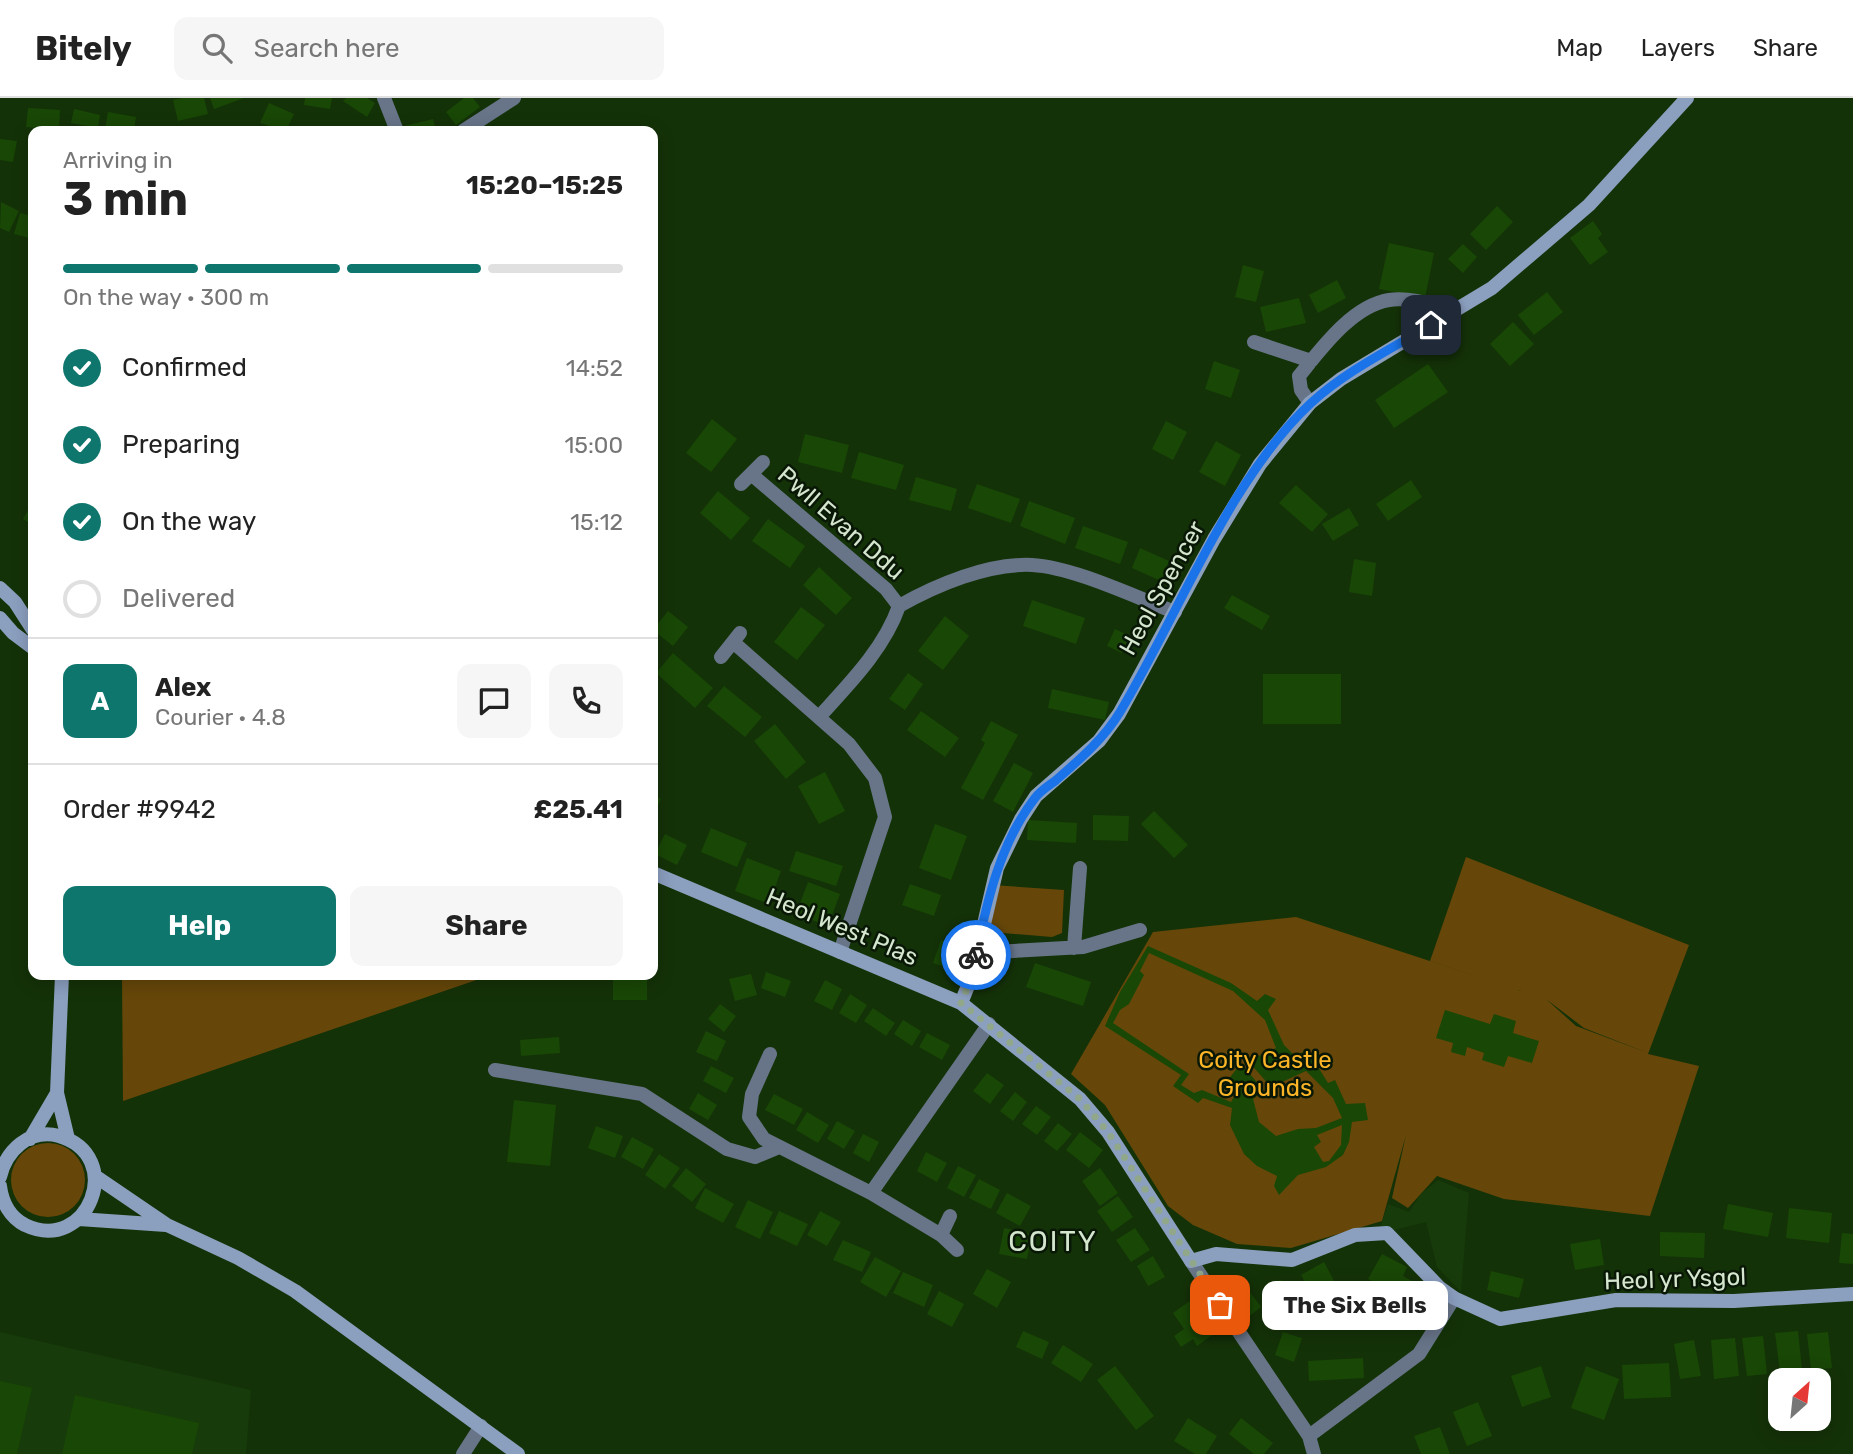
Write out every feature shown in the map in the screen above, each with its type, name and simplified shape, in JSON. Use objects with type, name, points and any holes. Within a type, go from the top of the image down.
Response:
[{"type":"street","points":[[384,98],[395,126]]},
{"type":"street","points":[[471,126],[514,98]]},
{"type":"street","name":"Heol Spencer","points":[[961,1003],[972,976],[997,868],[1021,819],[1036,796],[1106,732],[1214,538],[1259,464],[1310,403],[1341,379],[1492,288],[1589,205],[1687,98]]},
{"type":"street","points":[[1310,403],[1301,390],[1299,376],[1347,324],[1366,309],[1390,300],[1417,302],[1453,312]]},
{"type":"street","points":[[1254,342],[1311,361]]},
{"type":"street","name":"Pwll Evan Ddu","points":[[763,462],[746,479],[886,589],[899,606]]},
{"type":"street","name":"Pwll Evan Ddu","points":[[819,717],[859,673],[894,619],[899,606],[982,572],[1007,565],[1034,565],[1056,569],[1175,612]]},
{"type":"street","points":[[0,588],[15,602],[28,622]]},
{"type":"street","points":[[0,618],[28,644]]},
{"type":"street","points":[[722,657],[737,637],[849,744],[875,778],[884,817],[839,952]]},
{"type":"street","points":[[1074,948],[1080,867]]},
{"type":"street","name":"Heol West Plas","points":[[658,875],[961,1003],[1080,1099],[1108,1132],[1309,1436],[1314,1454]]},
{"type":"street","points":[[977,953],[1074,948],[1140,930]]},
{"type":"street","points":[[62,980],[57,1093],[68,1139]]},
{"type":"street","points":[[871,1193],[989,1024]]},
{"type":"street","points":[[770,1054],[752,1094],[749,1117],[764,1139],[871,1193],[941,1234],[957,1250]]},
{"type":"street","points":[[495,1070],[642,1094],[727,1149],[755,1157],[779,1147]]},
{"type":"street","points":[[30,1139],[57,1093]]},
{"type":"street","points":[[0,1177],[10,1152],[30,1139],[53,1135],[68,1139],[81,1148],[95,1175],[95,1191],[89,1206],[79,1219],[66,1227],[50,1231],[34,1229],[20,1222],[8,1211],[0,1186]]},
{"type":"street","points":[[95,1175],[167,1225],[238,1258],[295,1291],[518,1454]]},
{"type":"street","points":[[941,1234],[950,1216]]},
{"type":"street","points":[[79,1219],[167,1225]]},
{"type":"street","name":"Heol yr Ysgol","points":[[1191,1261],[1216,1254],[1292,1261],[1355,1235],[1387,1233],[1454,1298],[1500,1319],[1616,1300],[1734,1301],[1853,1294]]},
{"type":"street","points":[[1309,1436],[1419,1354],[1454,1298]]},
{"type":"street","points":[[463,1454],[481,1426]]},
{"type":"shaded area","points":[[1438,1180],[1469,1193],[1461,1292],[1437,1267],[1426,1222],[1378,1234],[1388,1204],[1409,1212],[1421,1194]]},
{"type":"shaded area","points":[[0,1332],[251,1390],[246,1454],[0,1454]]},
{"type":"green space","name":"Coity Castle Grounds","points":[[1466,857],[1689,945],[1648,1054],[1699,1066],[1650,1216],[1504,1199],[1437,1176],[1408,1208],[1392,1198],[1406,1135],[1382,1221],[1291,1248],[1237,1244],[1193,1225],[1168,1206],[1105,1105],[1071,1074],[1153,932],[1296,917],[1521,991],[1430,961]],"holes":[[[1546,999],[1584,1028],[1648,1053],[1576,1026]]]},
{"type":"green space","points":[[992,885],[1064,890],[1062,933],[1052,937],[990,932]]},
{"type":"green space","points":[[122,980],[476,980],[123,1101]]},
{"type":"green space","points":[[55,1143],[75,1153],[83,1166],[83,1194],[75,1207],[62,1215],[41,1217],[21,1207],[13,1194],[11,1173],[21,1153],[34,1145]]},
{"type":"building","points":[[204,98],[208,114],[178,121],[173,100]]},
{"type":"building","points":[[210,98],[244,98],[214,109]]},
{"type":"building","points":[[305,98],[332,98],[330,109],[304,105]]},
{"type":"building","points":[[346,98],[367,98],[375,103],[367,117],[343,101]]},
{"type":"building","points":[[464,98],[473,98],[480,107],[456,125],[446,112]]},
{"type":"building","points":[[269,103],[294,114],[288,126],[260,123]]},
{"type":"building","points":[[28,108],[60,110],[59,126],[26,127]]},
{"type":"building","points":[[74,109],[100,115],[98,126],[71,123]]},
{"type":"building","points":[[108,112],[136,117],[135,126],[106,126]]},
{"type":"building","points":[[433,119],[435,126],[404,126]]},
{"type":"building","points":[[0,139],[17,141],[13,162],[0,160]]},
{"type":"building","points":[[1,202],[19,211],[9,232],[0,228]]},
{"type":"building","points":[[1497,206],[1513,222],[1486,250],[1470,234]]},
{"type":"building","points":[[20,213],[28,215],[28,238],[14,234]]},
{"type":"building","points":[[1593,221],[1602,234],[1598,238],[1608,252],[1590,265],[1570,238]]},
{"type":"building","points":[[1389,243],[1434,253],[1425,298],[1379,289]]},
{"type":"building","points":[[1463,244],[1477,257],[1463,273],[1448,259]]},
{"type":"building","points":[[1243,265],[1264,271],[1256,302],[1235,297]]},
{"type":"building","points":[[1337,280],[1346,298],[1318,313],[1309,295]]},
{"type":"building","points":[[1547,292],[1563,312],[1534,335],[1518,315]]},
{"type":"building","points":[[1299,298],[1306,323],[1266,332],[1260,307]]},
{"type":"building","points":[[1513,322],[1534,344],[1510,366],[1490,344]]},
{"type":"building","points":[[1214,361],[1240,370],[1231,398],[1205,389]]},
{"type":"building","points":[[1428,364],[1448,392],[1394,428],[1375,400]]},
{"type":"building","points":[[712,419],[737,439],[711,472],[686,453]]},
{"type":"building","points":[[1166,421],[1187,432],[1173,460],[1152,449]]},
{"type":"building","points":[[805,434],[849,445],[842,473],[798,462]]},
{"type":"building","points":[[1216,441],[1241,455],[1225,486],[1199,472]]},
{"type":"building","points":[[859,452],[904,465],[896,490],[851,478]]},
{"type":"building","points":[[916,477],[957,489],[951,511],[909,500]]},
{"type":"building","points":[[1411,480],[1422,497],[1388,521],[1376,504]]},
{"type":"building","points":[[977,484],[1020,499],[1011,523],[968,508]]},
{"type":"building","points":[[1296,485],[1328,514],[1312,532],[1279,503]]},
{"type":"building","points":[[718,491],[750,518],[731,540],[700,513]]},
{"type":"building","points":[[1029,501],[1075,518],[1065,544],[1020,526]]},
{"type":"building","points":[[1349,508],[1359,525],[1333,541],[1322,524]]},
{"type":"building","points":[[768,519],[805,546],[790,568],[752,541]]},
{"type":"building","points":[[1083,526],[1128,542],[1120,564],[1075,548]]},
{"type":"building","points":[[1140,548],[1169,561],[1161,581],[1132,568]]},
{"type":"building","points":[[1354,559],[1376,563],[1372,596],[1349,592]]},
{"type":"building","points":[[819,567],[852,598],[836,615],[803,585]]},
{"type":"building","points":[[1232,595],[1270,616],[1262,630],[1224,608]]},
{"type":"building","points":[[1032,600],[1085,618],[1076,644],[1023,626]]},
{"type":"building","points":[[801,607],[825,625],[797,660],[774,642]]},
{"type":"building","points":[[668,611],[688,627],[673,646],[658,634],[658,624]]},
{"type":"building","points":[[945,616],[969,636],[943,670],[918,651]]},
{"type":"building","points":[[1115,629],[1130,636],[1122,653],[1107,646]]},
{"type":"building","points":[[673,653],[713,688],[695,708],[658,675],[658,671]]},
{"type":"building","points":[[908,673],[923,684],[905,710],[889,699]]},
{"type":"building","points":[[1263,674],[1341,674],[1341,724],[1263,724]]},
{"type":"building","points":[[724,686],[762,717],[745,737],[707,706]]},
{"type":"building","points":[[1052,689],[1109,702],[1105,720],[1048,708]]},
{"type":"building","points":[[921,711],[959,738],[945,757],[907,730]]},
{"type":"building","points":[[991,721],[1018,735],[983,800],[961,788],[985,743],[981,740]]},
{"type":"building","points":[[775,724],[806,762],[786,779],[754,741]]},
{"type":"building","points":[[1014,763],[1033,773],[1013,812],[993,801]]},
{"type":"building","points":[[825,772],[845,811],[819,824],[798,786]]},
{"type":"building","points":[[1154,811],[1188,845],[1174,858],[1141,824]]},
{"type":"building","points":[[1093,815],[1129,816],[1128,841],[1093,840]]},
{"type":"building","points":[[1028,820],[1077,823],[1076,843],[1027,840]]},
{"type":"building","points":[[935,824],[967,836],[951,880],[919,868]]},
{"type":"building","points":[[711,828],[747,843],[737,867],[701,852]]},
{"type":"building","points":[[665,834],[687,845],[677,865],[658,856],[658,848]]},
{"type":"building","points":[[796,851],[843,866],[836,886],[789,871]]},
{"type":"building","points":[[747,858],[781,871],[769,904],[735,891]]},
{"type":"building","points":[[808,882],[840,894],[828,926],[796,914]]},
{"type":"building","points":[[910,884],[941,895],[934,916],[902,905]]},
{"type":"building","points":[[954,931],[970,937],[965,950],[970,952],[962,973],[933,963],[941,940],[950,943]]},
{"type":"building","points":[[1148,946],[1231,983],[1257,1001],[1265,994],[1276,999],[1268,1010],[1284,1045],[1296,1057],[1307,1049],[1328,1083],[1335,1080],[1346,1104],[1365,1103],[1368,1120],[1352,1122],[1349,1142],[1343,1155],[1326,1167],[1298,1175],[1279,1195],[1274,1186],[1277,1176],[1257,1166],[1244,1154],[1230,1125],[1232,1108],[1203,1098],[1198,1103],[1173,1086],[1181,1075],[1105,1026],[1120,992]],"holes":[[[1149,953],[1233,991],[1265,1020],[1276,1048],[1248,1061],[1271,1087],[1306,1071],[1333,1098],[1342,1118],[1316,1128],[1298,1129],[1276,1136],[1259,1122],[1253,1099],[1264,1091],[1241,1063],[1225,1084],[1235,1095],[1231,1102],[1202,1090],[1194,1093],[1181,1085],[1189,1074],[1113,1023],[1120,1010],[1129,1004],[1144,975],[1140,971]],[[1342,1125],[1341,1145],[1329,1161],[1323,1162],[1314,1147],[1321,1142],[1317,1135]]]},
{"type":"building","points":[[1035,963],[1091,982],[1083,1006],[1026,987]]},
{"type":"building","points":[[766,972],[791,981],[785,997],[761,988]]},
{"type":"building","points":[[751,974],[757,995],[735,1001],[729,979]]},
{"type":"building","points":[[613,980],[647,980],[647,1000],[613,1000]]},
{"type":"building","points":[[825,980],[842,989],[832,1010],[814,1001]]},
{"type":"building","points":[[850,994],[867,1005],[856,1023],[839,1013]]},
{"type":"building","points":[[720,1004],[736,1016],[724,1032],[708,1019]]},
{"type":"building","points":[[873,1008],[895,1023],[886,1036],[864,1021]]},
{"type":"building","points":[[1445,1010],[1490,1024],[1494,1014],[1516,1021],[1513,1033],[1539,1041],[1532,1063],[1508,1056],[1504,1067],[1482,1060],[1484,1053],[1467,1047],[1465,1056],[1451,1052],[1453,1043],[1436,1038]]},
{"type":"building","points":[[903,1020],[921,1031],[912,1046],[894,1034]]},
{"type":"building","points":[[706,1031],[726,1041],[717,1061],[696,1052]]},
{"type":"building","points":[[927,1033],[950,1045],[942,1060],[919,1047]]},
{"type":"building","points":[[559,1037],[560,1053],[521,1056],[520,1040]]},
{"type":"building","points":[[711,1066],[734,1078],[726,1093],[703,1081]]},
{"type":"building","points":[[987,1073],[1004,1085],[990,1104],[973,1091]]},
{"type":"building","points":[[1015,1092],[1027,1102],[1013,1121],[1000,1111]]},
{"type":"building","points":[[698,1093],[717,1105],[708,1120],[689,1109]]},
{"type":"building","points":[[774,1094],[803,1109],[794,1125],[765,1110]]},
{"type":"building","points":[[514,1100],[556,1105],[550,1166],[507,1162]]},
{"type":"building","points":[[1036,1106],[1051,1117],[1037,1135],[1022,1124]]},
{"type":"building","points":[[807,1112],[829,1125],[818,1143],[796,1130]]},
{"type":"building","points":[[837,1121],[855,1131],[844,1149],[827,1139]]},
{"type":"building","points":[[1058,1123],[1072,1134],[1057,1151],[1044,1141]]},
{"type":"building","points":[[596,1126],[623,1136],[615,1158],[588,1148]]},
{"type":"building","points":[[1080,1132],[1103,1150],[1089,1168],[1066,1150]]},
{"type":"building","points":[[863,1134],[879,1142],[869,1162],[853,1153]]},
{"type":"building","points":[[632,1137],[654,1149],[643,1169],[621,1157]]},
{"type":"building","points":[[926,1152],[947,1163],[937,1182],[917,1171]]},
{"type":"building","points":[[659,1154],[680,1168],[665,1189],[645,1175]]},
{"type":"building","points":[[958,1166],[976,1175],[964,1197],[947,1188]]},
{"type":"building","points":[[686,1168],[706,1184],[692,1202],[672,1186]]},
{"type":"building","points":[[1100,1168],[1118,1193],[1100,1206],[1082,1181]]},
{"type":"building","points":[[979,1179],[1000,1190],[991,1209],[969,1198]]},
{"type":"building","points":[[705,1188],[734,1204],[723,1223],[695,1208]]},
{"type":"building","points":[[1007,1193],[1031,1206],[1020,1226],[996,1213]]},
{"type":"building","points":[[1118,1196],[1133,1217],[1112,1232],[1097,1211]]},
{"type":"building","points":[[748,1200],[773,1212],[760,1239],[735,1227]]},
{"type":"building","points":[[1728,1204],[1773,1213],[1768,1237],[1723,1229]]},
{"type":"building","points":[[1789,1208],[1832,1213],[1829,1243],[1786,1238]]},
{"type":"building","points":[[779,1211],[808,1224],[797,1246],[769,1233]]},
{"type":"building","points":[[820,1211],[841,1222],[827,1246],[807,1235]]},
{"type":"building","points":[[1004,1228],[1032,1234],[1027,1259],[999,1254]]},
{"type":"building","points":[[1135,1228],[1150,1250],[1131,1262],[1116,1240]]},
{"type":"building","points":[[1660,1232],[1705,1233],[1704,1258],[1660,1256]]},
{"type":"building","points":[[1842,1233],[1853,1234],[1853,1264],[1839,1263]]},
{"type":"building","points":[[1600,1239],[1604,1265],[1575,1270],[1570,1244]]},
{"type":"building","points":[[843,1240],[871,1252],[862,1272],[833,1260]]},
{"type":"building","points":[[1382,1254],[1407,1267],[1403,1276],[1437,1295],[1431,1307],[1418,1300],[1416,1304],[1368,1279]]},
{"type":"building","points":[[1153,1256],[1165,1277],[1148,1286],[1137,1266]]},
{"type":"building","points":[[875,1257],[901,1271],[886,1297],[860,1282]]},
{"type":"building","points":[[1324,1262],[1339,1290],[1316,1302],[1301,1275]]},
{"type":"building","points":[[987,1269],[1011,1282],[997,1308],[973,1294]]},
{"type":"building","points":[[1491,1271],[1524,1279],[1519,1298],[1487,1290]]},
{"type":"building","points":[[903,1272],[933,1285],[924,1307],[893,1293]]},
{"type":"building","points":[[1279,1280],[1297,1283],[1294,1310],[1276,1308]]},
{"type":"building","points":[[1247,1288],[1261,1307],[1243,1321],[1230,1302]]},
{"type":"building","points":[[939,1291],[964,1304],[952,1327],[927,1314]]},
{"type":"building","points":[[1194,1298],[1218,1331],[1197,1346],[1193,1339],[1181,1347],[1174,1336],[1184,1329],[1173,1313]]},
{"type":"building","points":[[1023,1331],[1049,1342],[1042,1359],[1016,1347]]},
{"type":"building","points":[[1798,1331],[1802,1368],[1779,1368],[1775,1333]]},
{"type":"building","points":[[1283,1332],[1302,1338],[1294,1362],[1275,1355]]},
{"type":"building","points":[[1828,1332],[1832,1368],[1811,1368],[1807,1334]]},
{"type":"building","points":[[1763,1336],[1767,1374],[1747,1376],[1742,1338]]},
{"type":"building","points":[[1735,1338],[1739,1376],[1714,1379],[1711,1340]]},
{"type":"building","points":[[1694,1340],[1701,1376],[1680,1379],[1674,1344]]},
{"type":"building","points":[[1063,1345],[1093,1364],[1081,1382],[1051,1363]]},
{"type":"building","points":[[1363,1358],[1364,1378],[1309,1381],[1308,1361]]},
{"type":"building","points":[[1669,1363],[1671,1397],[1624,1399],[1622,1365]]},
{"type":"building","points":[[1115,1366],[1154,1416],[1136,1430],[1097,1380]]},
{"type":"building","points":[[1541,1366],[1551,1397],[1522,1407],[1511,1376]]},
{"type":"building","points":[[1586,1366],[1619,1379],[1604,1420],[1571,1408]]},
{"type":"building","points":[[0,1381],[32,1388],[17,1454],[0,1454]]},
{"type":"building","points":[[75,1395],[199,1423],[192,1454],[62,1454]]},
{"type":"building","points":[[1478,1402],[1492,1436],[1467,1446],[1453,1412]]},
{"type":"building","points":[[1188,1418],[1217,1436],[1206,1454],[1195,1454],[1174,1441]]},
{"type":"building","points":[[1241,1418],[1273,1443],[1264,1454],[1254,1454],[1229,1434]]},
{"type":"building","points":[[1440,1427],[1450,1454],[1421,1454],[1414,1436]]},
{"type":"way so far","points":[[976,955],[972,976],[961,1003],[1080,1099],[1108,1132],[1220,1305]]},
{"type":"place","name":"The Six Bells","points":[[1220,1305]]},
{"type":"district","name":"COITY","points":[[1053,1241]]},
{"type":"route","points":[[976,955],[997,868],[1021,819],[1036,796],[1099,741],[1119,714],[1214,538],[1259,464],[1310,403],[1341,379],[1431,325]]}]
